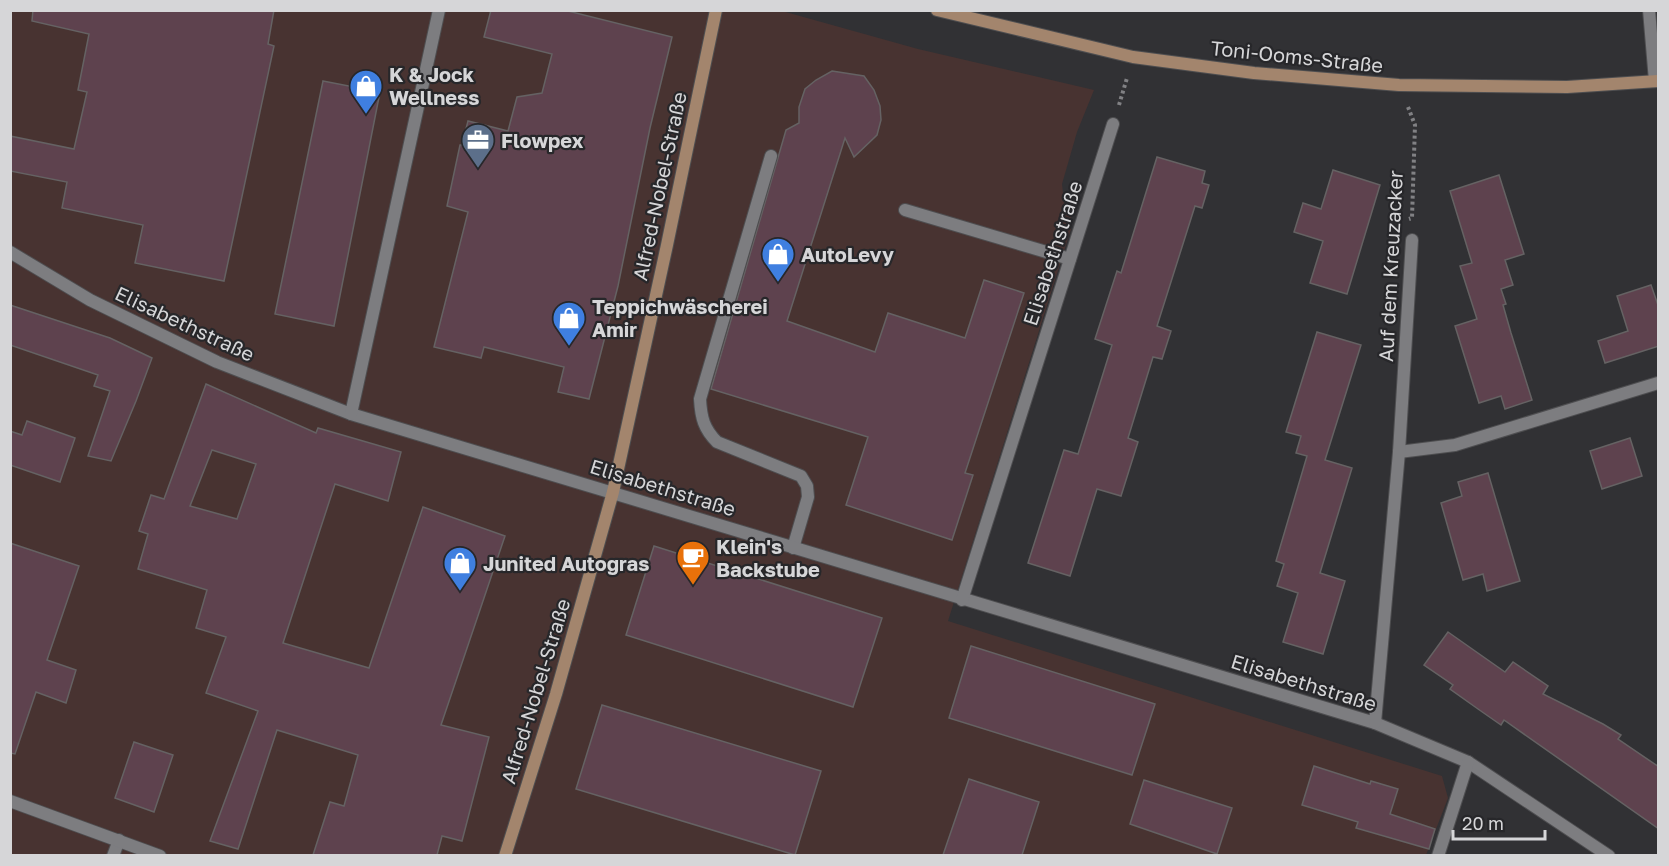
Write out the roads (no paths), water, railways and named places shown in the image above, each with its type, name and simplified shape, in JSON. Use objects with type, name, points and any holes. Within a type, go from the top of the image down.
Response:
[{"type":"street","points":[[351,414],[439,10]]},
{"type":"street","name":"Alfred-Nobel-Straße","points":[[505,855],[556,694],[613,492],[716,10]]},
{"type":"street","name":"Toni-Ooms-Straße","points":[[937,10],[1133,57],[1254,73],[1399,85],[1567,87],[1657,81]]},
{"type":"street","points":[[1649,10],[1657,81]]},
{"type":"street","name":"Elisabethstraße","points":[[962,600],[1113,124]]},
{"type":"street","points":[[771,156],[704,381],[700,408],[707,432],[717,442],[801,476],[807,486],[808,497],[793,548]]},
{"type":"street","points":[[905,210],[1070,258]]},
{"type":"street","name":"Auf dem Kreuzacker","points":[[1375,723],[1399,452],[1412,240]]},
{"type":"street","name":"Elisabethstraße","points":[[10,252],[90,300],[217,362],[351,414],[1375,723],[1468,762],[1610,855]]},
{"type":"street","points":[[1399,452],[1455,445],[1659,382]]},
{"type":"street","points":[[1438,855],[1468,762]]},
{"type":"street","points":[[10,801],[160,855]]},
{"type":"street","points":[[112,855],[119,840]]},
{"type":"place","name":"K & Jock Wellness","points":[[366,115]]},
{"type":"place","name":"Flowpex","points":[[478,169]]},
{"type":"place","name":"AutoLevy","points":[[778,283]]},
{"type":"place","name":"Teppichwäscherei Amir","points":[[569,347]]},
{"type":"place","name":"Klein's Backstube","points":[[693,586]]},
{"type":"place","name":"Junited Autogras","points":[[460,592]]}]
